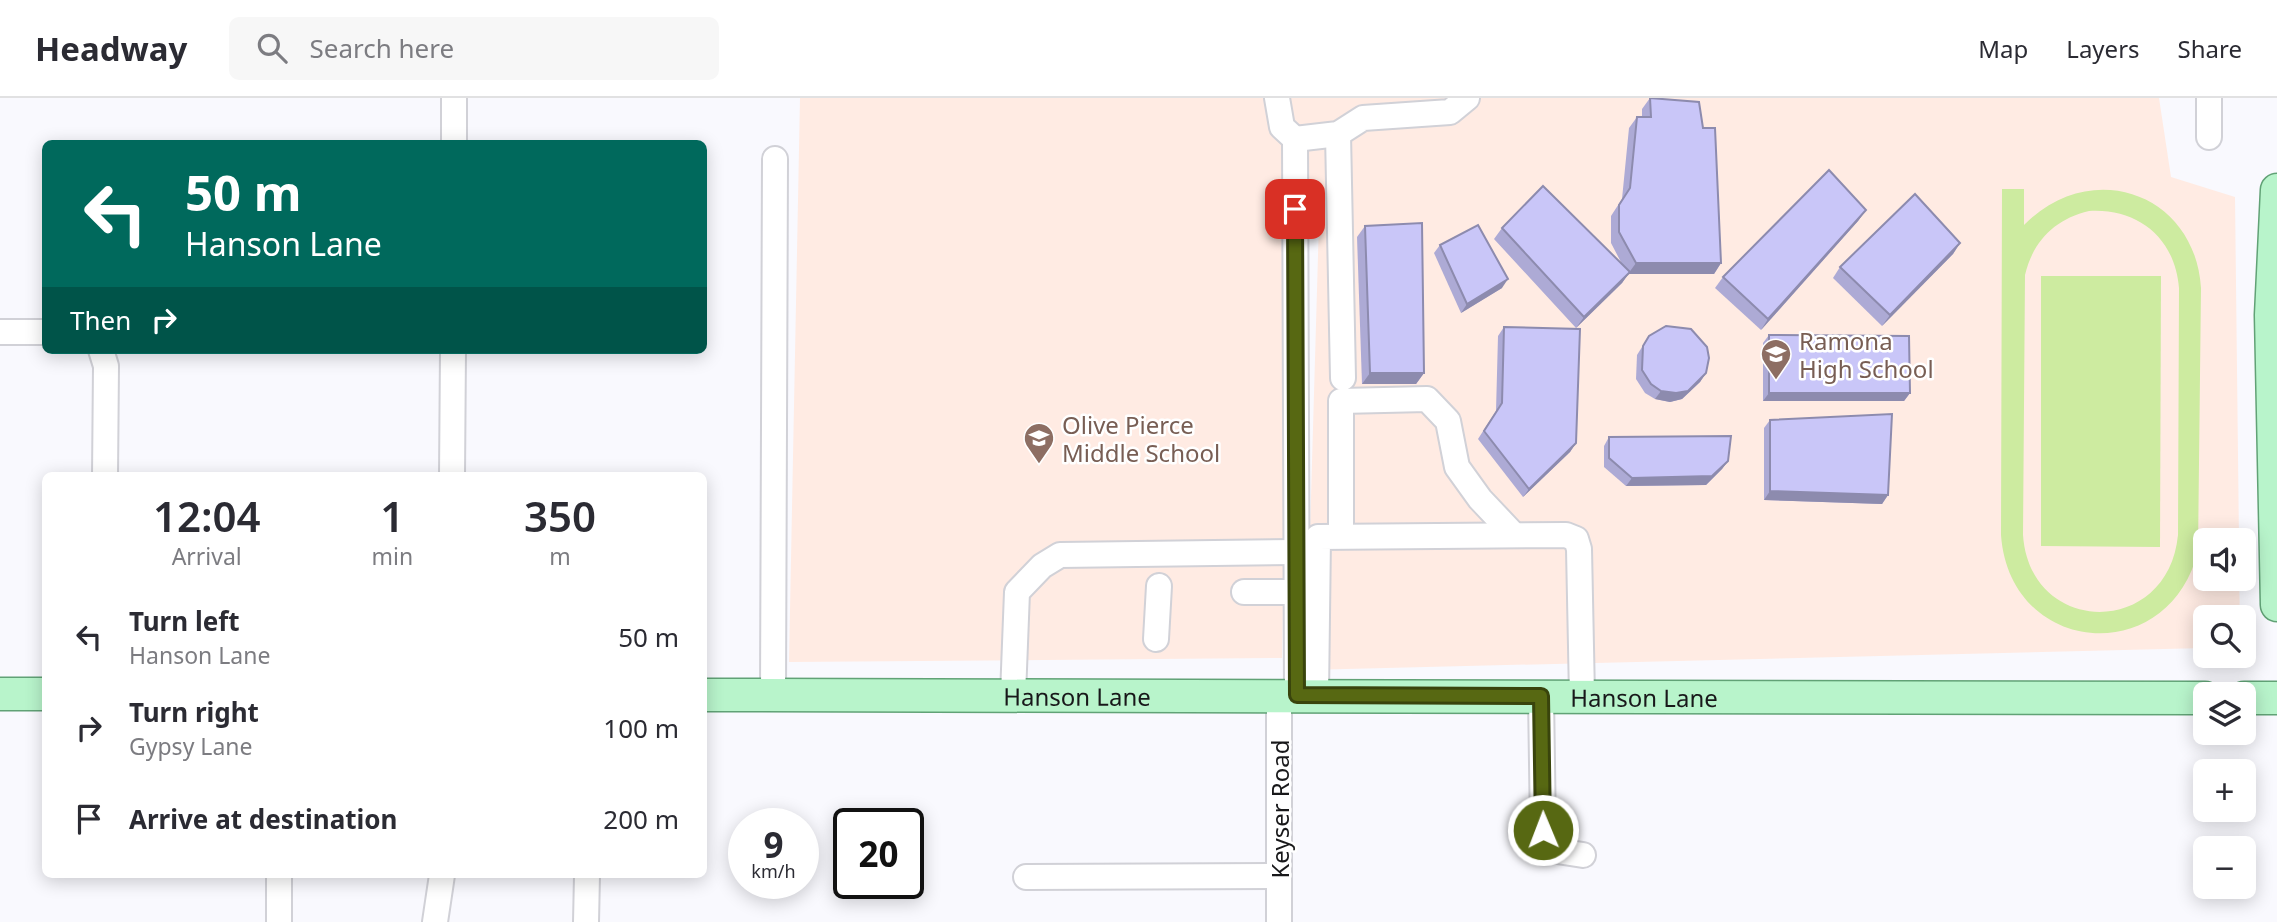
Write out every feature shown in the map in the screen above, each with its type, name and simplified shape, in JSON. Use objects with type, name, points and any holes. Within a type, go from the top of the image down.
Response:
[{"type":"main road","points":[[2277,190],[2274,315],[2277,605]]},
{"type":"main road","points":[[0,694],[42,694]]},
{"type":"main road","name":"Hanson Lane","points":[[707,695],[2193,698]]},
{"type":"main road","points":[[2256,698],[2277,698]]},
{"type":"street","points":[[454,98],[454,140]]},
{"type":"street","points":[[1276,98],[1282,127],[1295,139],[1297,695]]},
{"type":"street","points":[[1295,139],[1338,134],[1363,118],[1451,112],[1466,98]]},
{"type":"street","points":[[2209,98],[2209,137]]},
{"type":"street","points":[[1338,134],[1343,378]]},
{"type":"street","points":[[774,695],[775,159]]},
{"type":"street","points":[[0,332],[42,332]]},
{"type":"street","points":[[102,354],[106,366],[105,472]]},
{"type":"street","points":[[452,472],[453,354]]},
{"type":"street","points":[[1341,536],[1341,401],[1427,399],[1448,421],[1457,467],[1480,499],[1514,535]]},
{"type":"street","points":[[1297,695],[1318,537],[1566,535],[1576,539],[1579,549],[1582,696]]},
{"type":"street","points":[[1013,695],[1017,592],[1042,566],[1060,555],[1295,552]]},
{"type":"street","points":[[1156,639],[1159,586]]},
{"type":"street","points":[[1244,592],[1296,592]]},
{"type":"street","name":"Keyser Road","points":[[1279,922],[1279,876],[1297,695]]},
{"type":"street","points":[[1541,696],[1543,830],[1557,851],[1583,855]]},
{"type":"street","points":[[1026,877],[1279,876]]},
{"type":"street","points":[[279,878],[279,922]]},
{"type":"street","points":[[435,922],[442,878]]},
{"type":"street","points":[[586,922],[587,878]]},
{"type":"shaded area","name":"Ramona High School","points":[[800,98],[2159,98],[2171,177],[2235,197],[2239,528],[2193,528],[2193,591],[2239,591],[2240,605],[2193,605],[2193,648],[1306,670],[1319,221],[1299,169],[1289,273],[1282,658],[789,662]]},
{"type":"green space","points":[[2002,189],[2024,189],[2024,225],[2050,204],[2079,193],[2107,190],[2135,195],[2160,208],[2180,228],[2194,255],[2201,288],[2198,528],[2193,528],[2193,563],[2182,589],[2156,615],[2125,630],[2092,633],[2060,625],[2031,606],[2011,576],[2001,535]],"holes":[[[2089,211],[2107,211],[2138,221],[2162,241],[2176,270],[2179,288],[2178,535],[2169,569],[2151,593],[2126,607],[2099,612],[2072,607],[2049,593],[2031,569],[2023,535],[2025,275],[2040,242],[2056,226]]]},
{"type":"green space","points":[[2041,276],[2161,276],[2160,547],[2041,546]]},
{"type":"building","points":[[1650,98],[1699,102],[1703,128],[1715,128],[1721,263],[1636,263],[1619,232],[1619,205],[1630,188],[1637,117],[1651,117]]},
{"type":"building","points":[[1829,170],[1866,210],[1768,319],[1723,277]]},
{"type":"building","points":[[1543,186],[1630,272],[1584,317],[1502,228]]},
{"type":"building","points":[[1915,194],[1960,243],[1890,315],[1840,267]]},
{"type":"building","points":[[1422,223],[1424,373],[1370,373],[1365,226]]},
{"type":"building","points":[[1478,225],[1508,279],[1467,304],[1440,245]]},
{"type":"building","points":[[1666,326],[1691,329],[1707,347],[1709,358],[1706,373],[1688,391],[1661,391],[1651,384],[1642,370],[1643,346],[1649,336]]},
{"type":"building","points":[[1504,327],[1580,329],[1576,443],[1529,489],[1484,431],[1502,403]]},
{"type":"building","points":[[1769,335],[1909,336],[1910,393],[1769,393]]},
{"type":"building","points":[[1892,414],[1888,495],[1770,491],[1770,420]]},
{"type":"building","points":[[1731,436],[1728,461],[1712,476],[1632,478],[1609,458],[1609,437]]},
{"type":"place","name":"Ramona High School","points":[[1776,381]]},
{"type":"place","name":"Olive Pierce Middle School","points":[[1039,465]]},
{"type":"route","points":[[1295,209],[1297,695],[1541,696],[1543,830]]}]
